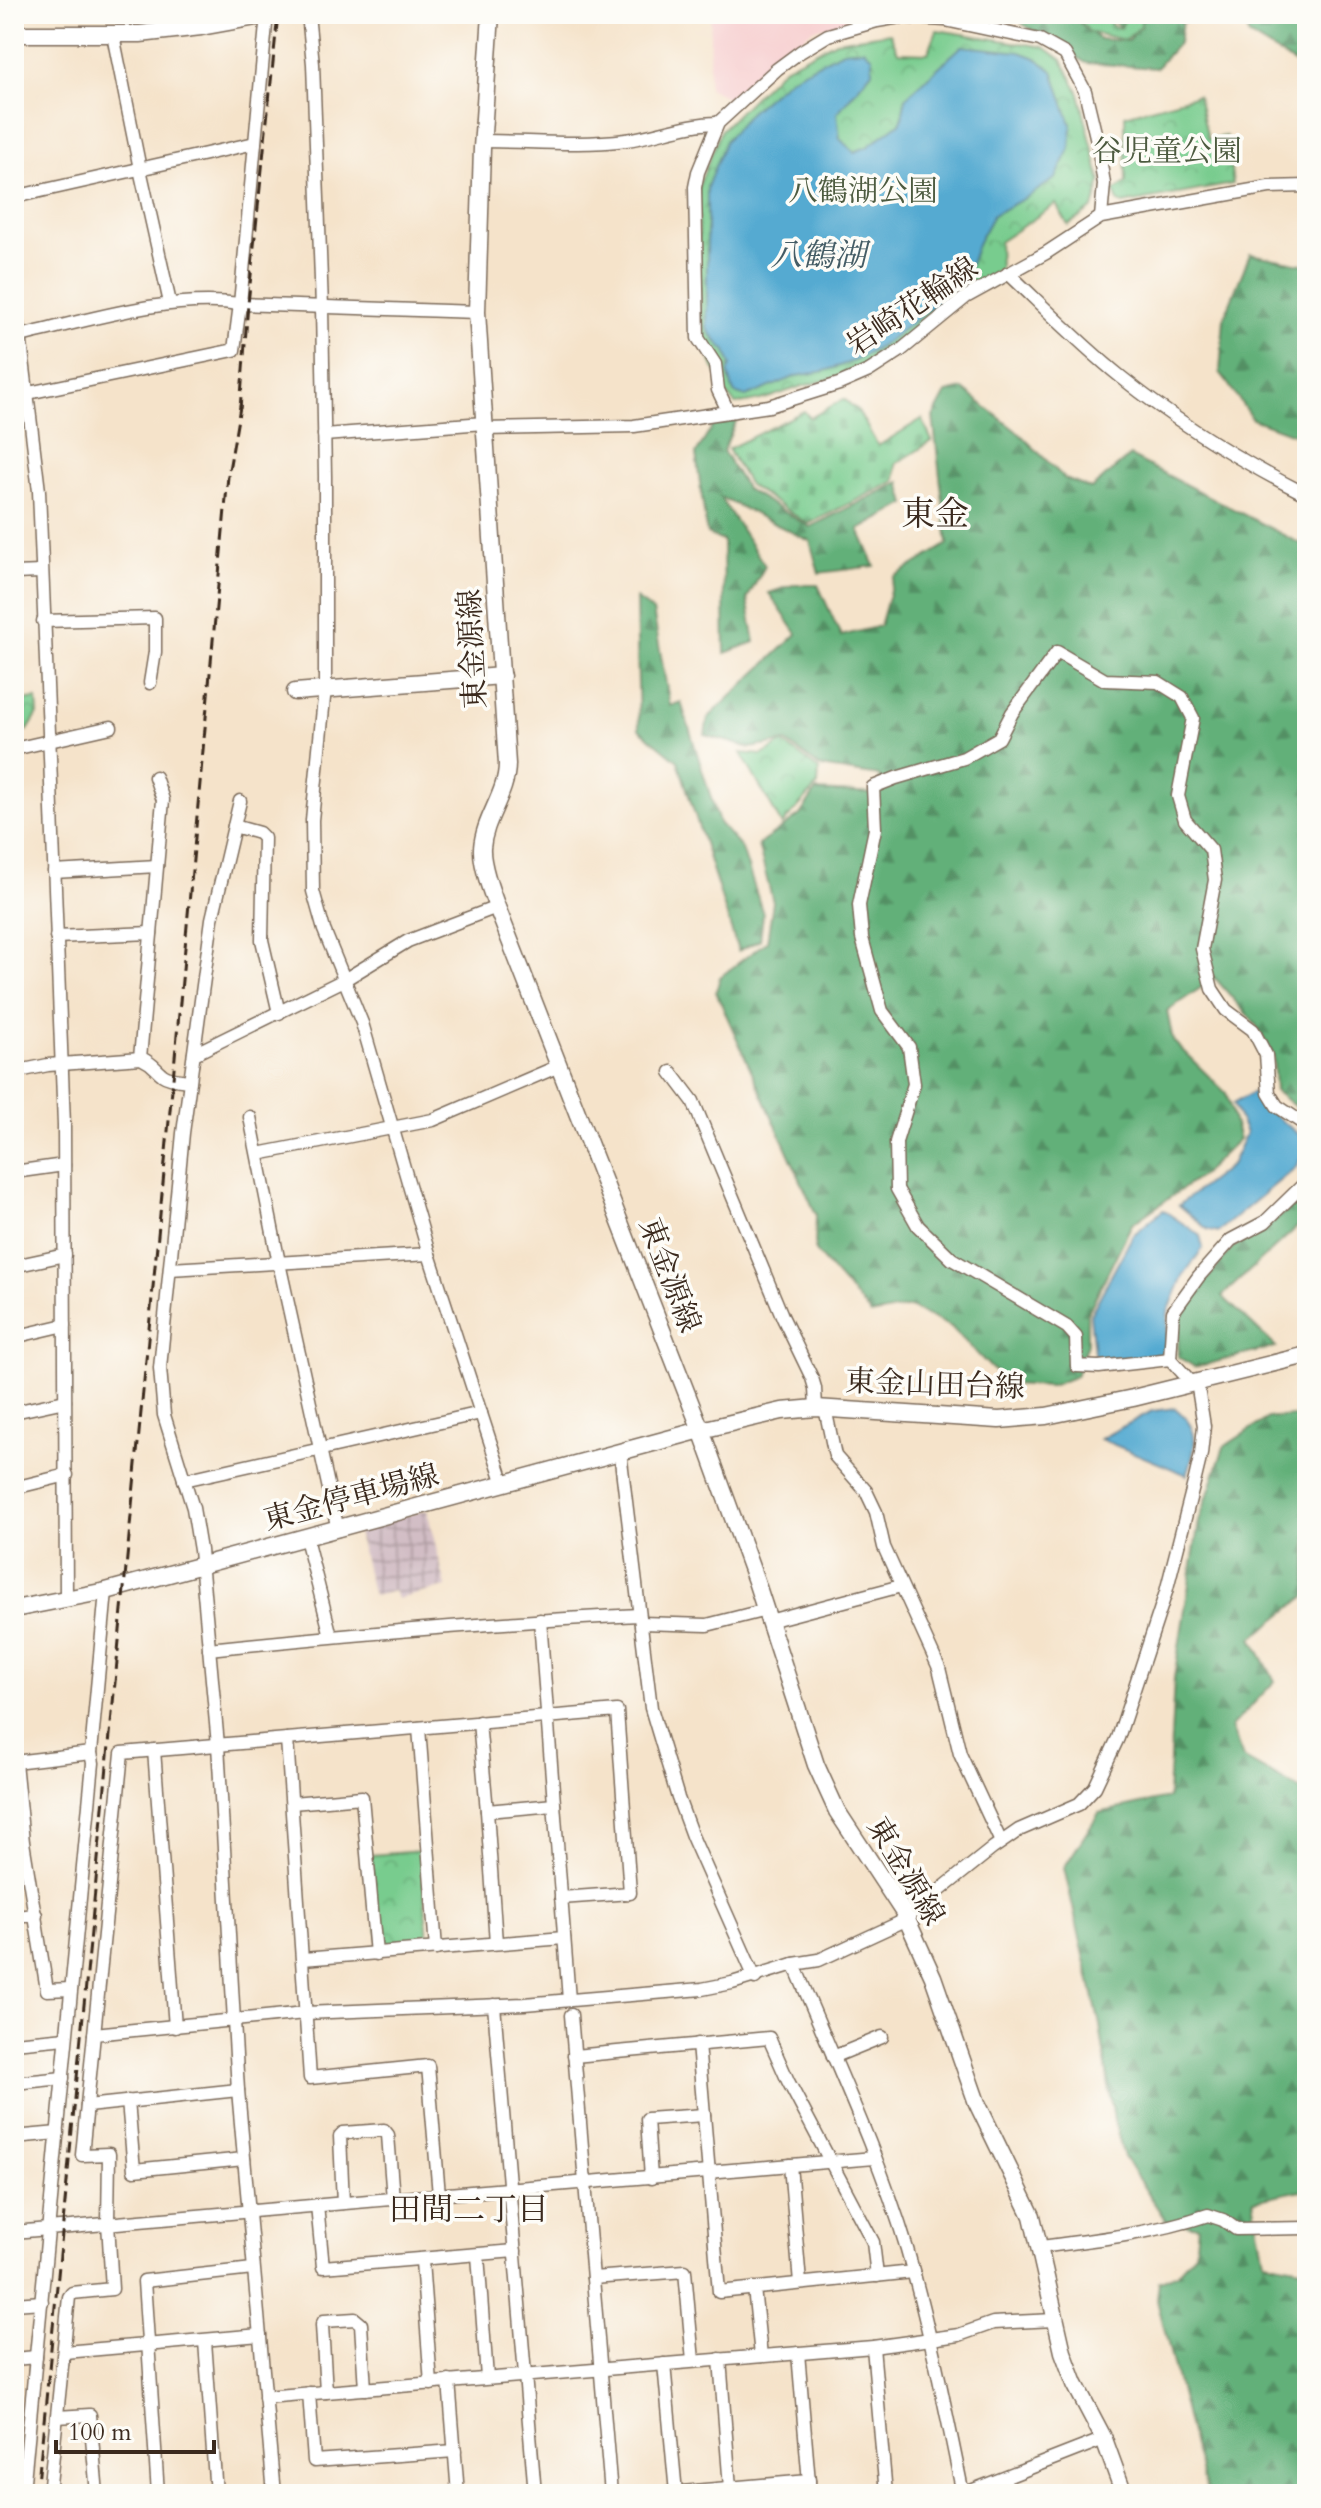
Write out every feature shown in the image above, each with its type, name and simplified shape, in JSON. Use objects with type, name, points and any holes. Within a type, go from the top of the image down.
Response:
[{"type":"main road","points":[[14,34],[140,34],[199,21],[269,14]]},
{"type":"main road","name":"東金源線","points":[[491,14],[482,141],[477,312],[507,773],[482,848],[497,907],[701,1430],[823,1782],[844,1823],[907,1918],[933,1977],[977,2103],[1032,2216],[1055,2320],[1075,2384],[1104,2439],[1124,2494]]},
{"type":"main road","points":[[295,692],[502,676]]},
{"type":"main road","name":"東金山田台線","points":[[701,1430],[782,1411],[820,1408],[999,1420],[1046,1416],[1307,1355]]},
{"type":"main road","name":"東金停車場線","points":[[14,1609],[106,1591],[701,1430]]},
{"type":"street","points":[[14,396],[234,350],[269,14]]},
{"type":"street","points":[[308,14],[313,64],[324,435],[325,688],[312,820],[313,891],[324,930],[362,1023],[429,1254],[504,1484]]},
{"type":"street","points":[[728,411],[718,390],[715,364],[698,338],[695,187],[698,172],[718,123],[777,69],[828,35],[900,17],[945,20],[1040,40],[1065,54],[1085,91],[1098,145],[1104,184],[1101,217]]},
{"type":"street","points":[[113,35],[170,303]]},
{"type":"street","points":[[482,141],[627,140],[704,123],[718,123]]},
{"type":"street","points":[[14,197],[255,143]]},
{"type":"street","name":"岩崎花輪線","points":[[324,435],[484,426],[634,426],[769,406],[869,371],[900,351],[966,297],[1046,253],[1101,217],[1269,187],[1307,186]]},
{"type":"street","points":[[1008,273],[1063,326],[1145,396],[1259,471],[1307,495]]},
{"type":"street","points":[[14,285],[17,337],[28,393],[39,491],[49,740],[64,1165],[66,1599]]},
{"type":"street","points":[[17,337],[170,303],[213,300],[240,304],[477,312]]},
{"type":"street","points":[[14,573],[41,572]]},
{"type":"street","points":[[43,621],[155,618],[155,652],[150,683]]},
{"type":"street","points":[[94,2034],[305,2013],[494,2005],[702,1989],[755,1978],[794,1964],[819,1960],[907,1918],[1001,1842],[1019,1830],[1079,1804],[1095,1787],[1118,1738],[1166,1592],[1201,1454],[1204,1426],[1195,1382],[1170,1359],[1099,1367],[1077,1366],[1076,1337],[1067,1327],[952,1259],[918,1226],[897,1189],[896,1142],[914,1084],[909,1047],[882,1011],[862,938],[859,905],[875,829],[873,787],[964,758],[999,738],[1012,713],[1057,652],[1105,680],[1158,682],[1182,697],[1193,718],[1178,796],[1185,820],[1211,850],[1215,880],[1202,949],[1212,989],[1226,1010],[1253,1030],[1266,1055],[1269,1093],[1277,1106],[1307,1126]]},
{"type":"street","points":[[14,749],[111,727]]},
{"type":"street","points":[[140,1058],[163,800],[155,777]]},
{"type":"street","points":[[240,801],[212,919],[190,1081],[160,1391],[170,1440],[193,1508],[201,1566],[218,1745],[238,2090],[274,2494]]},
{"type":"street","points":[[234,826],[259,833],[264,838],[262,940],[279,1013]]},
{"type":"street","points":[[54,872],[157,866]]},
{"type":"street","points":[[194,1054],[344,980],[408,941],[497,907]]},
{"type":"street","points":[[56,937],[151,933]]},
{"type":"street","points":[[14,1072],[61,1064],[140,1058],[153,1064],[163,1075],[190,1081]]},
{"type":"street","points":[[258,1154],[433,1120],[559,1066]]},
{"type":"street","points":[[671,1072],[693,1101],[776,1304],[812,1378],[835,1456],[866,1491],[876,1512],[884,1547],[939,1668],[960,1754],[1001,1842]]},
{"type":"street","points":[[250,1117],[338,1530]]},
{"type":"street","points":[[14,1172],[64,1165]]},
{"type":"street","points":[[1170,1359],[1173,1312],[1199,1276],[1231,1240],[1265,1222],[1307,1181]]},
{"type":"street","points":[[170,1269],[429,1254]]},
{"type":"street","points":[[14,1266],[65,1255]]},
{"type":"street","points":[[14,1337],[65,1325]]},
{"type":"street","points":[[14,1412],[65,1401]]},
{"type":"street","points":[[184,1480],[481,1413]]},
{"type":"street","points":[[620,1452],[651,1708],[692,1836],[755,1978]]},
{"type":"street","points":[[14,1488],[67,1475]]},
{"type":"street","points":[[306,1538],[331,1636]]},
{"type":"street","points":[[209,1649],[540,1620],[640,1619],[707,1625],[768,1616],[901,1586]]},
{"type":"street","points":[[14,2482],[24,2481],[93,1763],[91,1753],[106,1591]]},
{"type":"street","points":[[540,1620],[569,2000]]},
{"type":"street","points":[[49,2494],[69,2297],[72,2293],[112,2289],[108,2223],[109,2154],[82,2155],[122,1753],[617,1711],[630,1893],[561,1898]]},
{"type":"street","points":[[479,1722],[496,1943]]},
{"type":"street","points":[[419,1728],[436,1949]]},
{"type":"street","points":[[287,1739],[310,2078],[428,2066],[439,2195]]},
{"type":"street","points":[[154,1750],[175,2027]]},
{"type":"street","points":[[71,1989],[47,1990],[23,1842],[14,1762],[91,1753]]},
{"type":"street","points":[[292,1803],[362,1797],[376,1954]]},
{"type":"street","points":[[487,1811],[554,1805]]},
{"type":"street","points":[[14,1917],[36,1915]]},
{"type":"street","points":[[303,1959],[564,1938]]},
{"type":"street","points":[[794,1964],[874,2158],[906,2246],[963,2494],[1104,2439]]},
{"type":"street","points":[[494,2005],[535,2494]]},
{"type":"street","points":[[571,2015],[611,2494]]},
{"type":"street","points":[[833,2057],[882,2037]]},
{"type":"street","points":[[14,2043],[66,2038]]},
{"type":"street","points":[[574,2056],[769,2038],[788,2081],[873,2242],[877,2276]]},
{"type":"street","points":[[698,2044],[719,2292],[913,2272]]},
{"type":"street","points":[[14,2083],[63,2078]]},
{"type":"street","points":[[87,2106],[238,2090]]},
{"type":"street","points":[[128,2101],[134,2170],[244,2159]]},
{"type":"street","points":[[651,2178],[647,2119],[704,2115]]},
{"type":"street","points":[[343,2203],[340,2136],[343,2133],[384,2130],[388,2135],[393,2199]]},
{"type":"street","points":[[14,2137],[58,2133]]},
{"type":"street","points":[[14,2232],[874,2158]]},
{"type":"street","points":[[790,2165],[800,2283]]},
{"type":"street","points":[[317,2205],[323,2267],[515,2251]]},
{"type":"street","points":[[1040,2247],[1103,2239],[1208,2215],[1236,2229],[1307,2228]]},
{"type":"street","points":[[478,2255],[487,2378]]},
{"type":"street","points":[[422,2261],[431,2384]]},
{"type":"street","points":[[158,2494],[144,2281],[253,2269]]},
{"type":"street","points":[[593,2278],[685,2271],[693,2361]]},
{"type":"street","points":[[754,2288],[761,2356]]},
{"type":"street","points":[[14,2304],[42,2302]]},
{"type":"street","points":[[265,2397],[873,2347],[959,2335],[993,2323],[1055,2320]]},
{"type":"street","points":[[326,2392],[321,2330],[324,2321],[359,2321],[365,2389]]},
{"type":"street","points":[[65,2352],[260,2335]]},
{"type":"street","points":[[205,2341],[216,2494]]},
{"type":"street","points":[[873,2347],[886,2494]]},
{"type":"street","points":[[659,2494],[730,2488],[810,2488],[798,2353]]},
{"type":"street","points":[[14,2359],[36,2357]]},
{"type":"street","points":[[720,2359],[730,2488]]},
{"type":"street","points":[[664,2364],[676,2493]]},
{"type":"street","points":[[449,2381],[458,2494]]},
{"type":"street","points":[[309,2393],[314,2461],[455,2451]]},
{"type":"street","points":[[57,2417],[90,2415],[97,2494]]},
{"type":"street","points":[[14,2422],[29,2420]]},
{"type":"shaded area","points":[[711,14],[903,14],[813,29],[735,101],[708,88]]},
{"type":"shaded area","points":[[427,1510],[446,1587],[397,1599],[394,1591],[373,1596],[356,1528]]},
{"type":"green space","points":[[1074,14],[1108,14],[1112,26],[1121,28],[1126,15],[1141,16],[1141,26],[1125,40],[1089,32]]},
{"type":"green space","points":[[1111,14],[1125,14],[1120,26],[1115,23]]},
{"type":"green space","points":[[1125,14],[1216,14],[1182,22],[1179,42],[1156,68],[1086,63],[1021,23],[1027,15],[1072,16],[1099,39],[1128,41],[1143,19]]},
{"type":"green space","points":[[1247,14],[1307,14],[1307,71],[1248,35]]},
{"type":"green space","name":"八鶴湖","points":[[937,30],[1044,47],[1062,60],[1079,93],[1101,182],[1093,208],[1068,225],[1056,204],[999,242],[1000,268],[904,340],[863,365],[842,375],[758,401],[735,404],[724,390],[701,337],[698,188],[721,130],[782,69],[836,41],[890,33],[898,52],[928,53]]},
{"type":"green space","name":"谷児童公園","points":[[1198,95],[1208,139],[1226,136],[1233,184],[1123,204],[1118,202],[1114,191],[1126,183],[1125,115]]},
{"type":"green space","points":[[1250,254],[1307,265],[1307,439],[1252,419],[1220,372],[1224,318]]},
{"type":"green space","points":[[963,389],[1020,434],[1065,479],[1091,489],[1130,456],[1307,547],[1307,1116],[1275,1091],[1273,1055],[1256,1025],[1215,978],[1167,1011],[1173,1041],[1226,1093],[1239,1139],[1202,1175],[1132,1224],[1087,1314],[1087,1343],[1076,1376],[1051,1386],[1007,1384],[951,1327],[910,1307],[871,1315],[815,1251],[816,1214],[716,992],[720,977],[767,941],[773,902],[758,845],[800,815],[816,791],[878,794],[880,776],[820,767],[786,742],[750,748],[705,735],[708,718],[797,634],[769,593],[793,585],[818,585],[841,636],[880,626],[894,577],[948,544],[933,417],[946,393]]},
{"type":"green space","points":[[844,399],[858,411],[878,446],[922,419],[932,441],[896,464],[895,481],[808,524],[749,485],[728,449],[804,411],[810,418]]},
{"type":"green space","points":[[738,417],[723,451],[746,489],[810,527],[900,482],[906,504],[859,530],[875,566],[819,573],[810,541],[720,497],[765,566],[747,599],[755,642],[725,653],[723,541],[707,534],[696,454],[717,419]]},
{"type":"green space","points":[[636,599],[653,611],[670,706],[681,702],[719,823],[742,849],[763,914],[760,940],[738,951],[678,761],[639,729]]},
{"type":"green space","points":[[37,699],[38,714],[28,730],[14,732],[14,702]]},
{"type":"green space","points":[[783,743],[819,770],[818,785],[782,825],[741,753],[762,755]]},
{"type":"green space","points":[[1307,1192],[1307,1218],[1222,1296],[1276,1347],[1195,1367],[1178,1357],[1179,1315],[1233,1247],[1265,1230]]},
{"type":"green space","points":[[1307,1415],[1307,1595],[1252,1638],[1275,1681],[1231,1727],[1243,1758],[1307,1794],[1307,2189],[1253,2200],[1264,2261],[1307,2269],[1307,2494],[1208,2494],[1157,2299],[1159,2281],[1177,2273],[1195,2253],[1198,2226],[1166,2221],[1124,2157],[1114,2121],[1100,2025],[1064,1868],[1099,1813],[1168,1798],[1174,1678],[1199,1521],[1224,1447],[1268,1418]]},
{"type":"green space","points":[[421,1851],[428,1941],[379,1946],[371,1855]]},
{"type":"water","name":"八鶴湖","points":[[962,46],[1020,52],[1036,58],[1053,71],[1072,127],[1070,149],[1056,178],[993,215],[978,242],[964,281],[880,347],[854,361],[797,376],[746,397],[734,393],[726,351],[707,328],[707,187],[725,141],[750,112],[790,78],[843,51],[863,49],[872,57],[872,71],[837,113],[840,139],[854,152],[867,147],[901,122],[906,97]]},
{"type":"water","points":[[1253,1092],[1261,1105],[1301,1136],[1305,1152],[1295,1168],[1218,1232],[1207,1229],[1179,1205],[1231,1165],[1246,1133],[1233,1104]]},
{"type":"water","points":[[1163,1210],[1200,1235],[1203,1248],[1183,1276],[1168,1312],[1166,1355],[1095,1362],[1090,1315],[1133,1235]]},
{"type":"water","points":[[1175,1408],[1193,1431],[1193,1455],[1187,1475],[1100,1439],[1152,1411]]},
{"type":"railway","points":[[240,409],[278,14]]},
{"type":"railway","points":[[37,2494],[228,476],[241,401]]},
{"type":"district","name":"東金","points":[[935,513]]},
{"type":"district","name":"田間二丁目","points":[[469,2209]]},
{"type":"park label","name":"八鶴湖公園","points":[[863,191]]}]
